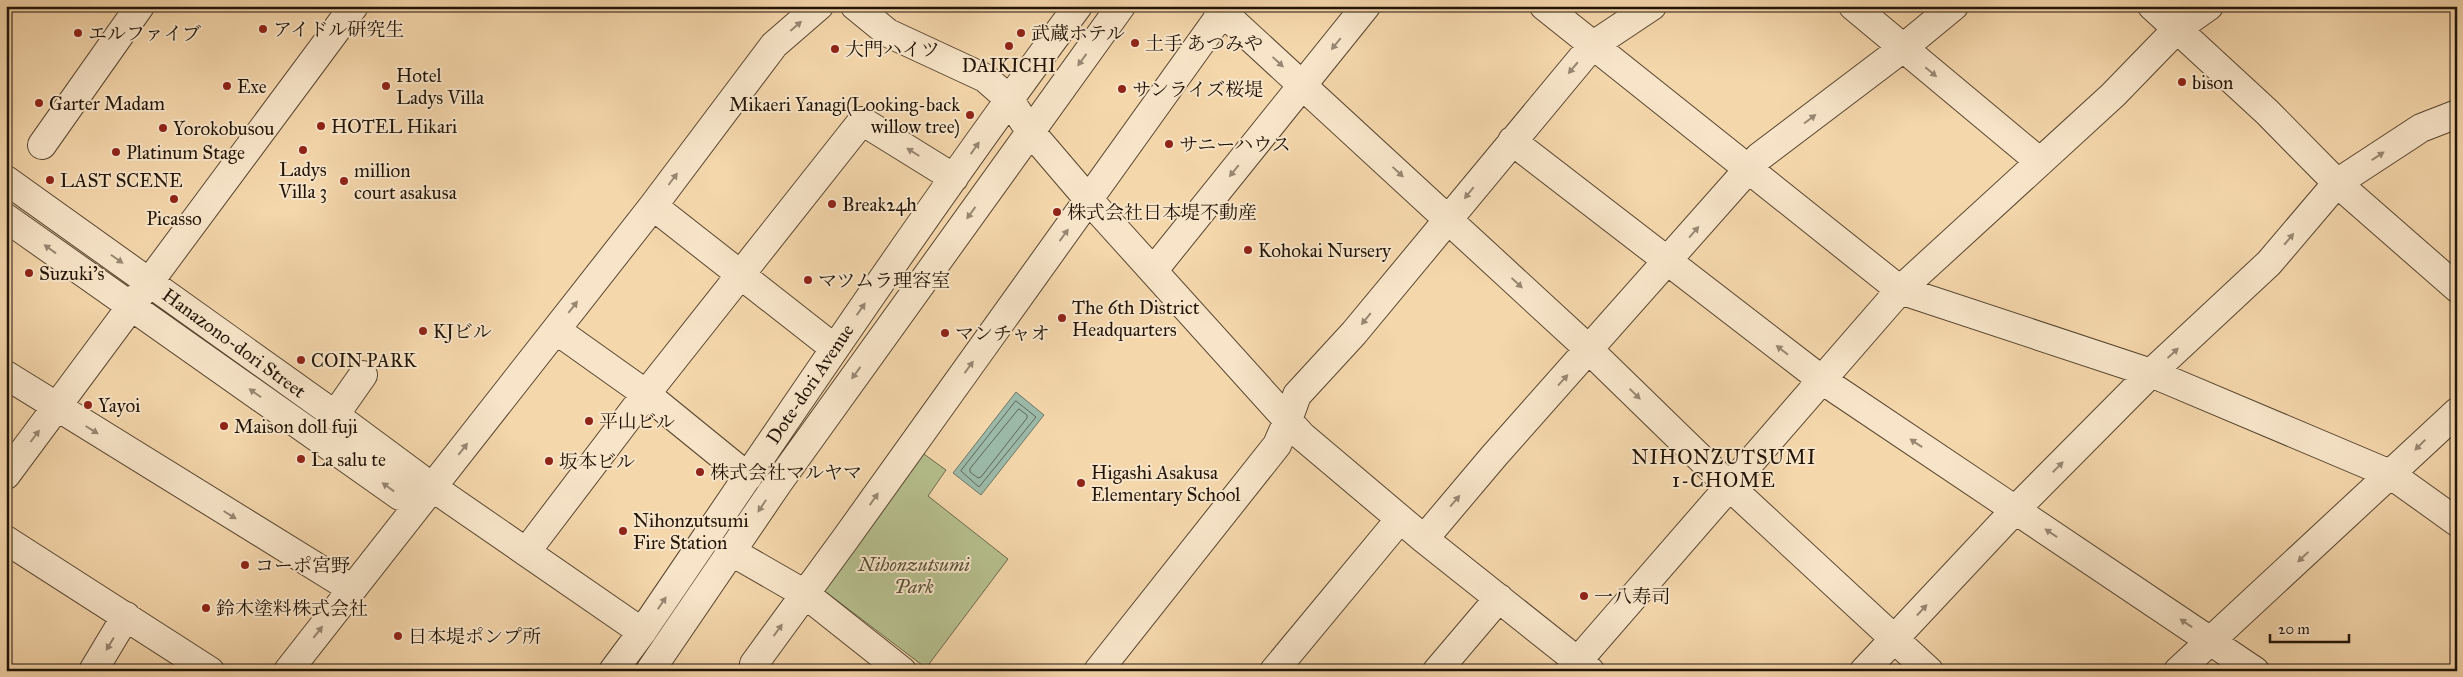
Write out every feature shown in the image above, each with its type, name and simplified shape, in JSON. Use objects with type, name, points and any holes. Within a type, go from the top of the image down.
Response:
[{"type":"street","points":[[42,145],[140,6]]},
{"type":"street","points":[[6,475],[354,6]]},
{"type":"street","points":[[288,671],[653,206],[774,45],[818,6]]},
{"type":"street","points":[[855,6],[888,33],[985,78],[1009,99],[1030,131],[1089,200],[1302,436],[1334,466],[1499,598],[1579,667],[1729,486],[1900,290],[2113,94],[2178,28],[2209,6]]},
{"type":"street","name":"Dote-dori Avenue","points":[[613,671],[642,632],[834,348],[1009,99],[1078,6]]},
{"type":"street","name":"Dote-dori Avenue","points":[[650,671],[778,483],[1121,6]]},
{"type":"street","points":[[1153,272],[1366,6]]},
{"type":"street","points":[[1544,6],[1900,290],[2151,373],[2390,474],[2457,522]]},
{"type":"street","points":[[1098,671],[1276,445],[1297,395],[1354,333],[1592,46],[1652,6]]},
{"type":"street","points":[[1853,6],[2040,162]]},
{"type":"street","points":[[1424,539],[1494,456],[1669,261],[1759,157],[1903,48],[1954,6]]},
{"type":"street","points":[[2152,6],[2268,112],[2337,183],[2457,288]]},
{"type":"street","points":[[753,671],[754,664],[1089,200],[1222,8],[1302,85],[1590,350],[1729,486],[1929,671]]},
{"type":"street","points":[[1864,671],[2016,509],[2151,373],[2269,263],[2337,183],[2421,128],[2457,114]]},
{"type":"street","points":[[526,552],[646,394],[862,121],[954,178]]},
{"type":"street","points":[[1512,141],[1822,380],[2255,671]]},
{"type":"street","name":"Hanazono-dori Street","points":[[6,180],[331,412],[432,487]]},
{"type":"street","points":[[653,206],[834,348]]},
{"type":"street","name":"Hanazono-dori Street","points":[[6,218],[311,431],[400,496],[432,487]]},
{"type":"street","points":[[556,330],[646,394],[748,476]]},
{"type":"street","points":[[6,375],[56,408],[352,590]]},
{"type":"street","points":[[311,431],[363,376]]},
{"type":"street","points":[[2178,671],[2434,431],[2457,412]]},
{"type":"street","points":[[432,487],[642,632]]},
{"type":"street","points":[[1274,671],[1400,519]]},
{"type":"street","points":[[6,540],[210,671]]},
{"type":"street","points":[[732,552],[805,594],[902,671]]},
{"type":"street","points":[[1437,671],[1499,598]]},
{"type":"street","points":[[93,671],[126,616]]},
{"type":"green space","name":"Nihonzutsumi Park","points":[[921,452],[946,470],[928,496],[1008,559],[926,668],[822,589]]},
{"type":"water","points":[[1016,392],[1044,415],[981,495],[953,473]]},
{"type":"place","name":"アイドル研究生","points":[[263,29]]},
{"type":"place","name":"エルファイブ","points":[[78,33]]},
{"type":"place","name":"武蔵ホテル","points":[[1021,33]]},
{"type":"place","name":"土手 あつみや","points":[[1135,43]]},
{"type":"place","name":"DAIKICHI","points":[[1009,46]]},
{"type":"place","name":"大門ハイツ","points":[[835,49]]},
{"type":"place","name":"bison","points":[[2182,82]]},
{"type":"place","name":"Exe","points":[[227,86]]},
{"type":"place","name":"Hotel Ladys Villa","points":[[386,86]]},
{"type":"place","name":"サンライズ桜堤","points":[[1122,89]]},
{"type":"place","name":"Garter Madam","points":[[39,103]]},
{"type":"place","name":"Mikaeri Yanagi(Looking-back willow tree)","points":[[970,115]]},
{"type":"place","name":"HOTEL Hikari","points":[[321,126]]},
{"type":"place","name":"Yorokobusou","points":[[163,128]]},
{"type":"place","name":"サニーハウス","points":[[1169,144]]},
{"type":"place","name":"Ladys Villa 3","points":[[303,150]]},
{"type":"place","name":"Platinum Stage","points":[[116,152]]},
{"type":"place","name":"LAST SCENE","points":[[50,180]]},
{"type":"place","name":"million court asakusa","points":[[344,181]]},
{"type":"place","name":"Picasso","points":[[174,199]]},
{"type":"place","name":"Break24h","points":[[832,204]]},
{"type":"place","name":"株式会社日本堤不動産","points":[[1057,212]]},
{"type":"place","name":"Kohokai Nursery","points":[[1248,250]]},
{"type":"place","name":"Suzuki's","points":[[29,273]]},
{"type":"place","name":"マツムラ理容室","points":[[808,280]]},
{"type":"place","name":"The 6th District Headquarters","points":[[1062,318]]},
{"type":"place","name":"KJビル","points":[[423,331]]},
{"type":"place","name":"マンチャオ","points":[[945,333]]},
{"type":"place","name":"COIN PARK","points":[[301,360]]},
{"type":"place","name":"Yayoi","points":[[88,405]]},
{"type":"place","name":"平山ビル","points":[[589,421]]},
{"type":"place","name":"Maison doll fuji","points":[[224,426]]},
{"type":"place","name":"La salu te","points":[[301,459]]},
{"type":"place","name":"坂本ビル","points":[[549,461]]},
{"type":"place","name":"株式会社マルヤマ","points":[[700,472]]},
{"type":"place","name":"Higashi Asakusa Elementary School","points":[[1081,483]]},
{"type":"place","name":"Nihonzutsumi Fire Station","points":[[623,531]]},
{"type":"place","name":"コーポ宮野","points":[[245,565]]},
{"type":"place","name":"一八寿司","points":[[1584,596]]},
{"type":"place","name":"鈴木塗料株式会社","points":[[206,608]]},
{"type":"place","name":"日本堤ポンプ所","points":[[398,636]]},
{"type":"district","name":"NIHONZUTSUMI 1-CHOME","points":[[1724,468]]}]
